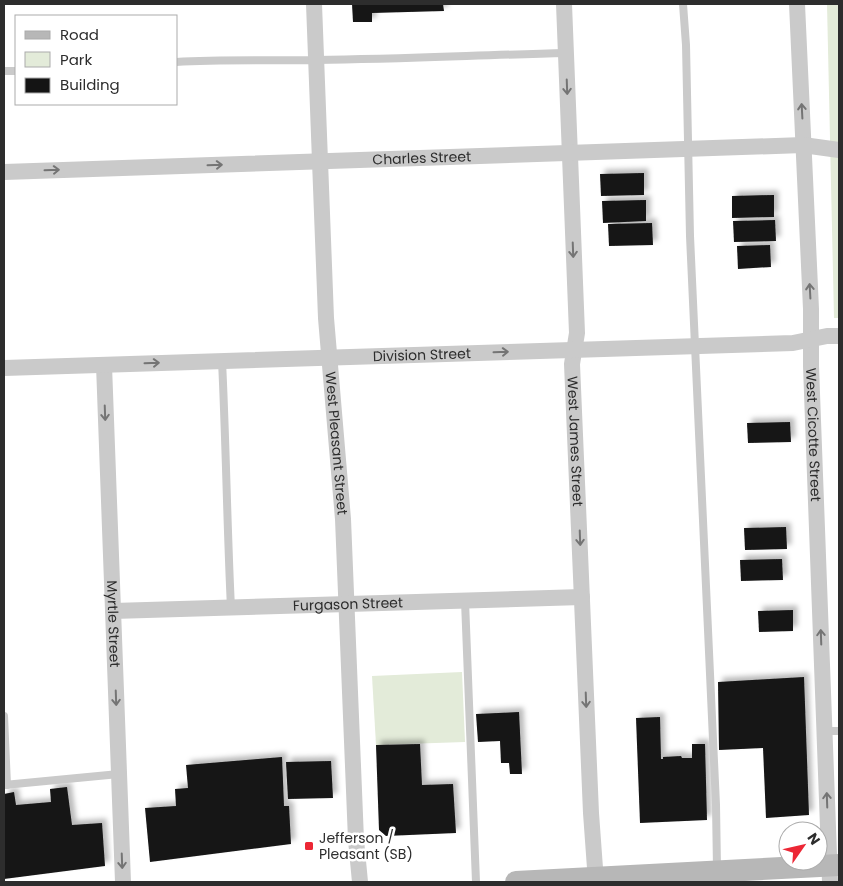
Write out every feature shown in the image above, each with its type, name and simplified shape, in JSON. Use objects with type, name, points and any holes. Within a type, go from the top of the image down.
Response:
[{"type":"main road","points":[[516,882],[668,878],[718,872],[833,871]]},
{"type":"street","name":"West Pleasant Street","points":[[314,4],[326,318],[342,519],[356,840],[360,882]]},
{"type":"street","name":"West James Street","points":[[564,4],[577,333],[572,364],[595,880]]},
{"type":"street","name":"West Cicotte Street","points":[[797,4],[811,309],[811,376],[832,731],[833,871]]},
{"type":"street","name":"Charles Street","points":[[4,172],[803,145],[839,150]]},
{"type":"street","name":"Division Street","points":[[4,368],[696,346],[793,342],[827,336],[839,336]]},
{"type":"street","name":"Myrtle Street","points":[[104,365],[123,882]]},
{"type":"street","name":"Furgason Street","points":[[113,611],[582,597]]},
{"type":"lane","points":[[683,4],[686,45],[690,236],[718,872]]},
{"type":"lane","points":[[178,62],[202,60],[316,60],[566,52]]},
{"type":"lane","points":[[222,361],[231,608]]},
{"type":"lane","points":[[465,601],[476,882]]},
{"type":"lane","points":[[4,716],[5,785],[119,774]]},
{"type":"green space","points":[[827,4],[839,4],[839,318],[834,318]]},
{"type":"green space","points":[[462,672],[465,742],[376,745],[372,676]]},
{"type":"building","points":[[352,4],[443,4],[444,11],[372,13],[372,22],[353,22]]},
{"type":"building","points":[[644,173],[644,195],[601,196],[600,174]]},
{"type":"building","points":[[774,195],[774,217],[732,218],[732,196]]},
{"type":"building","points":[[646,200],[646,221],[603,223],[602,201]]},
{"type":"building","points":[[775,220],[776,241],[734,242],[733,221]]},
{"type":"building","points":[[652,223],[653,245],[609,246],[608,224]]},
{"type":"building","points":[[770,245],[771,267],[738,269],[737,246]]},
{"type":"building","points":[[790,422],[791,442],[748,443],[747,423]]},
{"type":"building","points":[[786,527],[787,549],[745,550],[744,528]]},
{"type":"building","points":[[782,559],[783,580],[741,581],[740,560]]},
{"type":"building","points":[[793,610],[793,631],[759,632],[758,611]]},
{"type":"building","points":[[804,677],[809,815],[766,818],[763,748],[719,750],[718,682]]},
{"type":"building","points":[[519,712],[522,774],[510,774],[509,763],[501,763],[500,741],[478,742],[476,714]]},
{"type":"building","points":[[660,717],[661,759],[663,757],[681,756],[682,758],[692,758],[692,744],[705,744],[707,820],[640,823],[636,718]]},
{"type":"building","points":[[420,744],[422,785],[453,784],[456,833],[386,836],[379,830],[376,745]]},
{"type":"building","points":[[282,757],[284,806],[289,806],[291,844],[150,862],[145,808],[176,806],[175,789],[188,788],[186,765]]},
{"type":"building","points":[[331,761],[333,798],[288,799],[286,762]]},
{"type":"building","points":[[67,787],[72,825],[102,823],[105,866],[4,879],[4,794],[14,792],[16,805],[51,802],[50,789]]},
{"type":"place","name":"Jefferson / Pleasant (SB)","points":[[309,846]]}]
